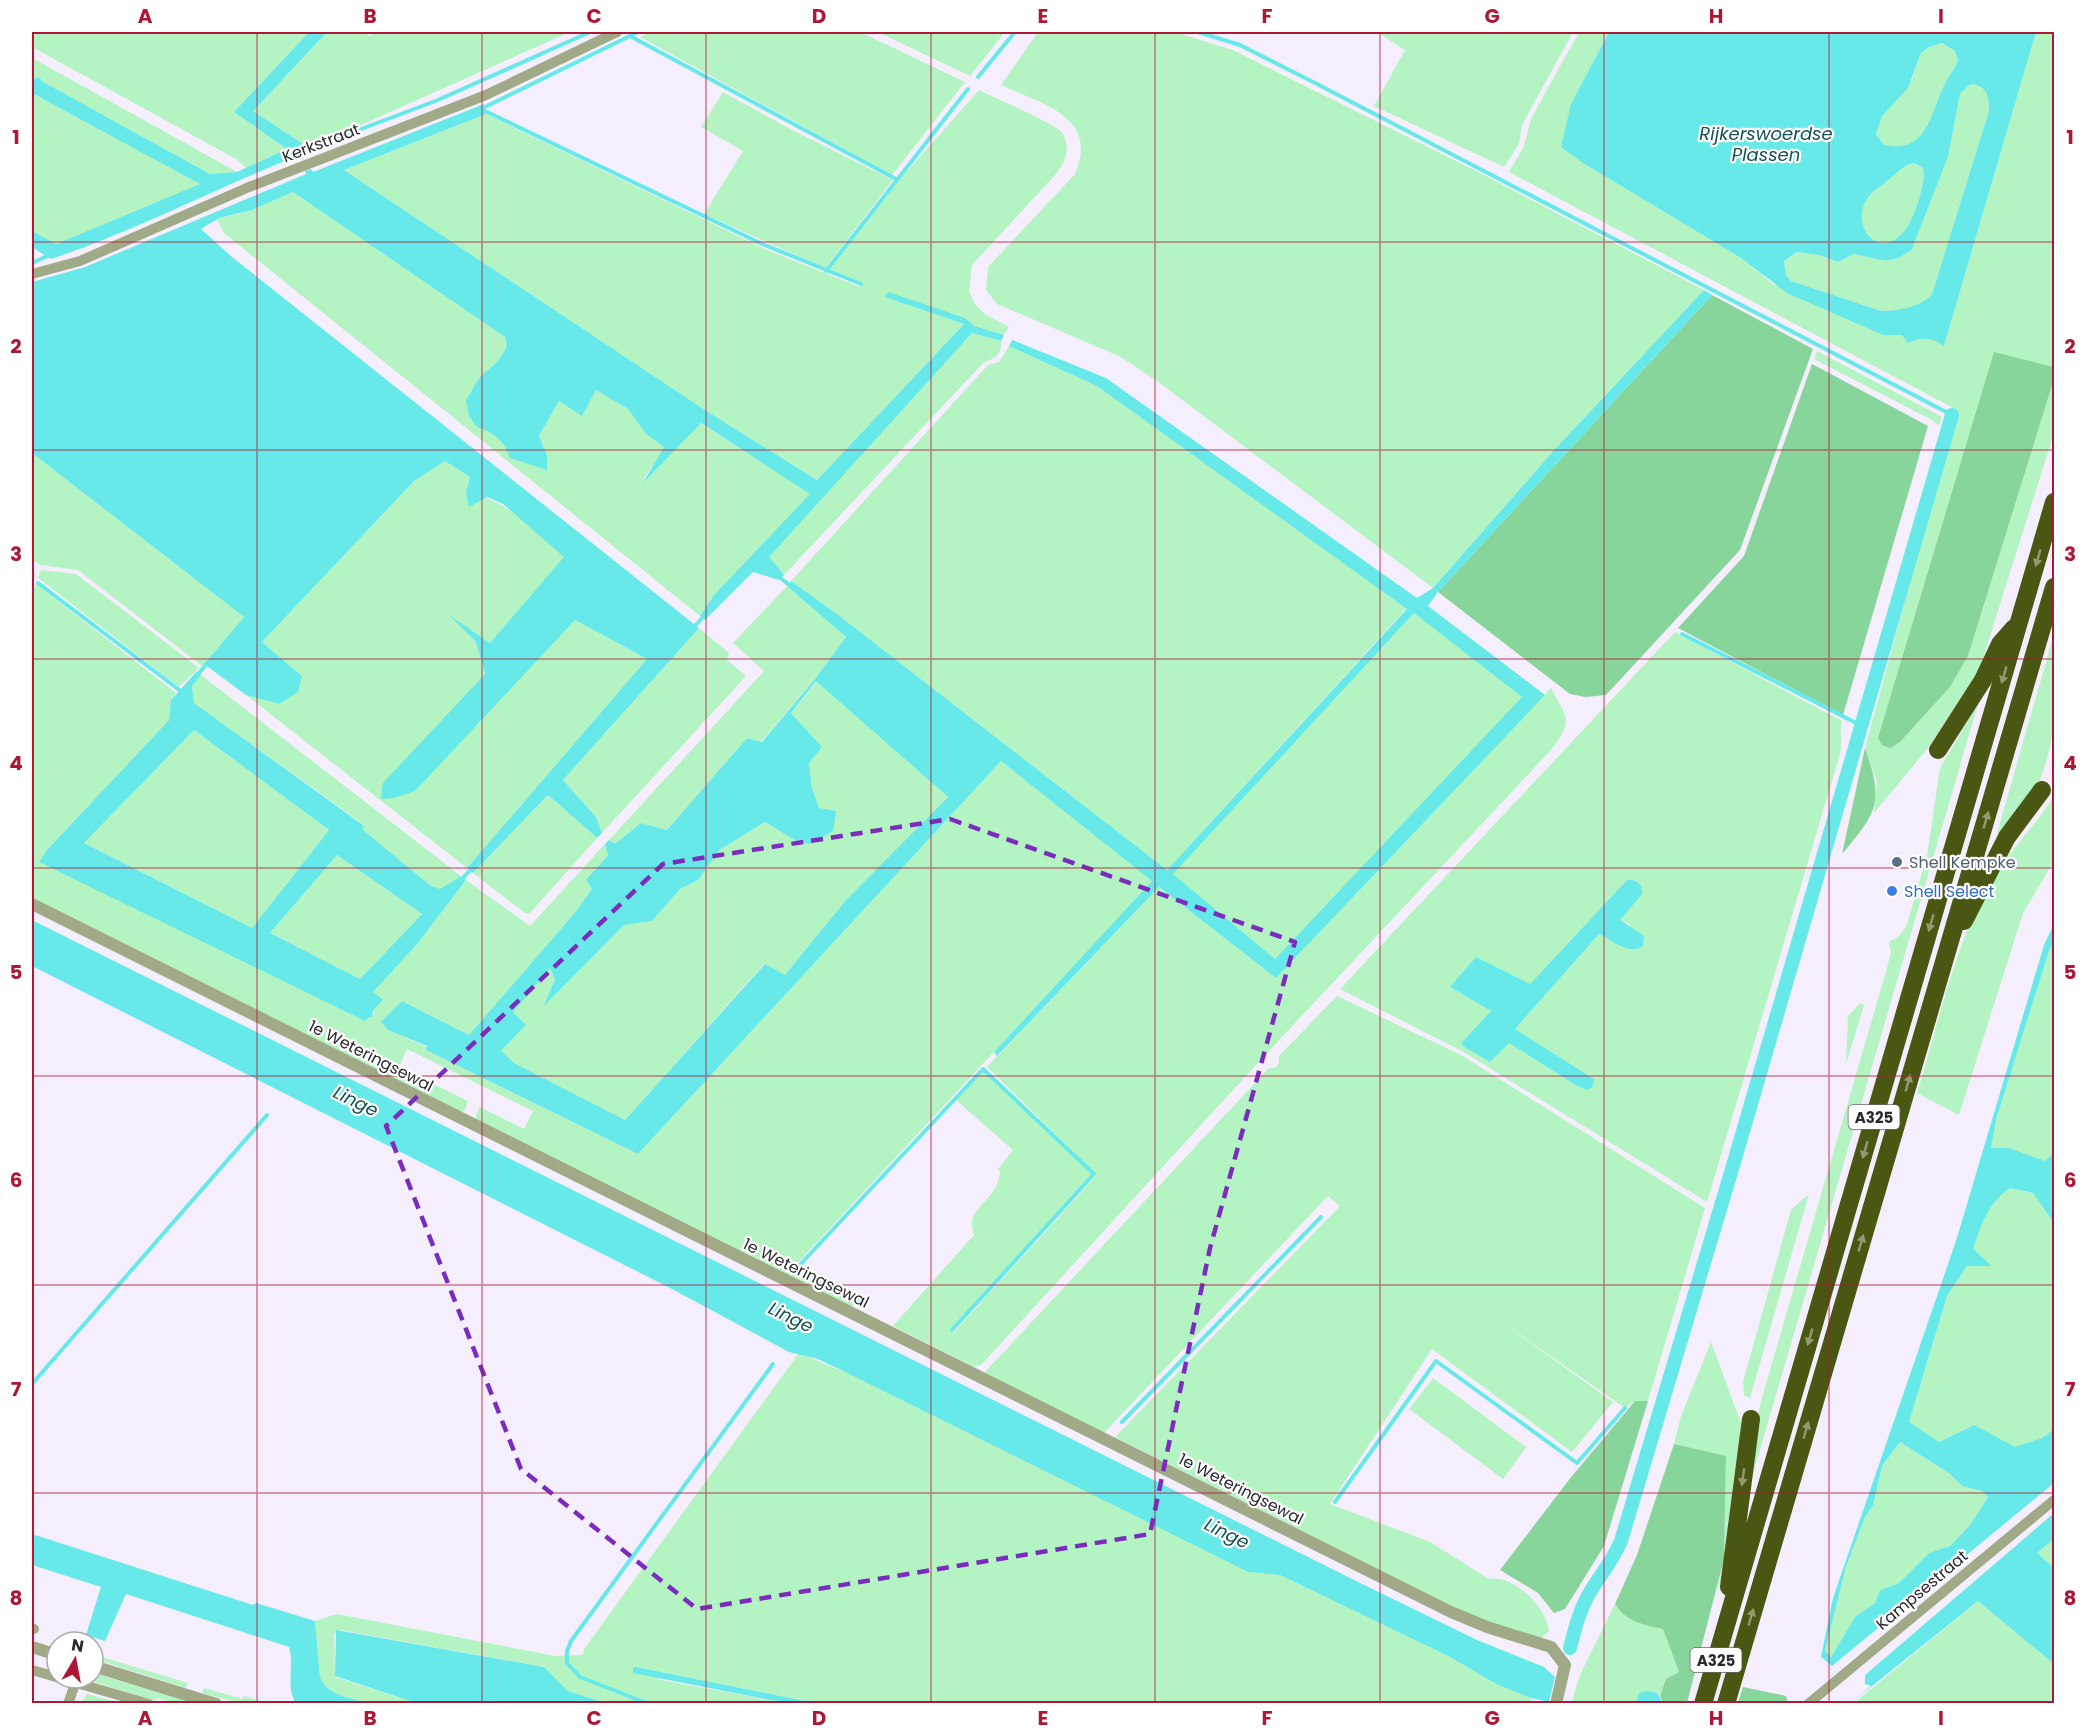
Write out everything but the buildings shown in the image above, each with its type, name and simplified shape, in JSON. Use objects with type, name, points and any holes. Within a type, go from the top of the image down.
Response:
[{"type":"highway","name":"A325","points":[[1703,1704],[2055,502]]},
{"type":"highway","name":"A325","points":[[1726,1704],[2055,587]]},
{"type":"highway","points":[[1938,750],[1983,680],[2000,644],[2020,619]]},
{"type":"highway","points":[[1945,957],[2007,837],[2042,790]]},
{"type":"highway","points":[[1729,1616],[1730,1570],[1751,1419]]},
{"type":"street","name":"Kerkstraat","points":[[32,274],[80,261],[249,187],[486,95],[617,32]]},
{"type":"street","name":"1e Weteringsewal","points":[[32,904],[1451,1612],[1487,1627],[1551,1647],[1565,1665],[1556,1704]]},
{"type":"street","name":"Kampsestraat","points":[[1808,1704],[2055,1500]]},
{"type":"street","points":[[105,1670],[216,1704]]},
{"type":"street","points":[[102,1690],[149,1704]]},
{"type":"highlighted area","points":[[950,819],[1295,942],[1210,1248],[1150,1534],[697,1609],[521,1469],[386,1126],[663,864]]},
{"type":"green space","points":[[32,32],[309,32],[234,112],[287,149],[246,168],[238,160],[32,47]]},
{"type":"green space","points":[[327,32],[363,32],[371,36],[373,32],[570,32],[309,148],[253,111]]},
{"type":"green space","points":[[651,32],[860,32],[965,82],[892,175],[640,37]]},
{"type":"green space","points":[[878,32],[1005,32],[970,76]]},
{"type":"green space","points":[[1038,32],[1174,32],[1233,50],[1482,174],[1704,290],[1556,448],[1433,588],[1157,381],[1121,357],[997,304],[986,290],[988,267],[1075,174],[1081,155],[1080,139],[1073,126],[1063,115],[1049,106],[1001,85]]},
{"type":"green space","points":[[1377,32],[1573,32],[1522,125],[1519,144],[1504,167],[1374,106],[1405,50]]},
{"type":"green space","points":[[1579,32],[1609,32],[1571,104],[1583,163],[1741,258],[1773,284],[1883,335],[1902,335],[1908,343],[1923,339],[1931,340],[1944,346],[2036,32],[2054,32],[2054,367],[1994,353],[1900,742],[1950,687],[1968,656],[2054,379],[2054,433],[1979,671],[1928,748],[1874,813],[1877,782],[1865,748],[1957,410],[1509,172],[1524,146],[1531,119]]},
{"type":"green space","points":[[1942,43],[1955,51],[1958,60],[1924,131],[1909,144],[1884,145],[1876,134],[1878,121],[1912,79],[1921,53],[1929,47]]},
{"type":"green space","points":[[34,59],[237,172],[210,174],[42,82],[39,77],[32,80]]},
{"type":"green space","points":[[1974,84],[1987,94],[1989,111],[1932,294],[1915,305],[1881,311],[1791,281],[1786,276],[1784,261],[1798,252],[1819,255],[1838,262],[1854,254],[1890,260],[1912,249],[1948,157],[1960,94],[1969,85]]},
{"type":"green space","points":[[979,90],[1058,129],[1063,134],[1067,145],[1064,160],[1056,174],[972,265],[969,291],[975,304],[985,314],[1009,327],[1004,335],[974,326],[965,318],[886,297],[964,324],[817,480],[705,410],[344,170],[486,114],[765,249],[860,287],[861,282],[830,269],[902,177]]},
{"type":"green space","points":[[723,92],[794,131],[893,180],[825,268],[704,214],[743,151],[701,127]]},
{"type":"green space","points":[[32,93],[201,184],[56,244],[32,231]]},
{"type":"green space","points":[[1914,163],[1923,168],[1924,176],[1915,210],[1904,231],[1891,241],[1879,242],[1869,236],[1863,225],[1862,211],[1873,192],[1903,167]]},
{"type":"green space","points":[[293,192],[505,337],[507,346],[499,360],[480,377],[489,431],[507,446],[510,458],[547,469],[547,455],[539,436],[559,401],[582,415],[596,390],[628,409],[646,434],[665,447],[642,482],[700,423],[811,494],[714,595],[700,616],[224,233],[217,219],[252,210]]},
{"type":"green space","points":[[1712,295],[1813,349],[1740,550],[1606,695],[1586,697],[1570,694],[1438,592]]},
{"type":"green space","points":[[972,333],[1001,341],[999,353],[983,363],[784,575],[768,557]]},
{"type":"green space","points":[[1009,346],[1097,386],[1407,608],[1167,870],[837,614],[791,581],[988,365],[999,362]]},
{"type":"green space","points":[[1817,351],[1942,417],[1939,426],[1932,420],[1814,359]]},
{"type":"green space","points":[[1994,352],[2054,367],[2054,379],[1968,656],[1950,687],[1900,742],[1890,748],[1882,745],[1878,738]]},
{"type":"green space","points":[[1812,364],[1928,426],[1843,715],[1678,628],[1744,556]]},
{"type":"green space","points":[[32,453],[244,617],[202,666],[78,570],[40,565],[32,559]]},
{"type":"green space","points":[[445,461],[470,477],[466,493],[482,497],[508,509],[531,526],[565,557],[490,643],[452,618],[476,642],[485,674],[436,727],[524,672],[575,620],[647,659],[467,868],[246,695],[279,704],[302,676],[262,642],[414,481]]},
{"type":"green space","points":[[41,570],[76,574],[199,668],[179,687],[38,578]]},
{"type":"green space","points":[[36,584],[176,693],[171,700],[169,720],[47,850],[39,862],[369,1017],[372,1018],[374,1012],[372,992],[418,943],[466,880],[530,926],[605,844],[608,855],[586,880],[592,889],[573,915],[469,1035],[402,1001],[384,1024],[388,1030],[427,1047],[426,1050],[638,1154],[1001,761],[1153,881],[792,1269],[858,1304],[849,1307],[477,1121],[476,1115],[480,1107],[524,1129],[533,1111],[407,1049],[399,1067],[468,1101],[465,1110],[461,1113],[32,898],[32,593]]},
{"type":"green space","points":[[787,586],[846,637],[815,679],[761,742],[747,738],[667,830],[641,823],[615,844],[609,840],[764,671],[733,643]]},
{"type":"green space","points":[[1414,613],[1523,697],[1275,959],[1172,874]]},
{"type":"green space","points":[[699,628],[729,653],[727,660],[746,676],[602,833],[596,817],[563,780]]},
{"type":"green space","points":[[1675,632],[1842,721],[1840,754],[1707,1202],[1462,1051],[1340,989]],"holes":[[[1627,880],[1635,880],[1640,885],[1620,920],[1630,925],[1617,944],[1599,934],[1515,1029],[1594,1079],[1593,1086],[1589,1089],[1577,1086],[1509,1043],[1462,1042],[1491,1011],[1450,987],[1530,984]]]},
{"type":"green space","points":[[2054,634],[2054,712],[2044,768],[2029,799],[1996,837]]},
{"type":"green space","points":[[201,675],[461,876],[440,890],[431,886],[363,830],[363,824],[194,703],[192,686]]},
{"type":"green space","points":[[817,681],[948,797],[846,900],[785,975],[764,964],[625,1120],[514,1063],[501,1051],[526,1025],[512,1012],[550,967],[555,978],[545,1005],[624,925],[652,921],[680,889],[698,880],[719,849],[765,822],[796,841],[819,808],[812,788],[809,763],[822,747],[791,713]]},
{"type":"green space","points":[[1551,688],[1566,719],[1563,732],[1551,750],[1266,1054],[982,1364],[974,1367],[893,1326],[974,1235],[972,1221],[974,1216],[995,1188],[1000,1172],[998,1169],[1013,1150],[956,1100],[983,1071],[1092,1174],[950,1332],[954,1332],[1097,1175],[987,1067],[1159,887],[1276,978]]},
{"type":"green space","points":[[1978,704],[1750,1484],[1753,1441],[1761,1401],[1887,968],[1891,952],[1889,942],[1899,936],[1906,927],[1927,856],[1940,768]]},
{"type":"green space","points":[[194,730],[329,830],[252,928],[84,843]]},
{"type":"green space","points":[[1865,748],[1874,781],[1876,794],[1874,805],[1863,827],[1842,854]]},
{"type":"green space","points":[[548,795],[597,838],[530,913],[525,913],[473,873]]},
{"type":"green space","points":[[2054,796],[2054,861],[2023,913],[1959,1115],[1917,1093],[1947,989],[1965,936],[1987,889],[2002,865]]},
{"type":"green space","points":[[337,855],[422,914],[360,979],[270,933]]},
{"type":"green space","points":[[2054,940],[2054,1153],[2045,1162],[2009,1148],[1991,1148],[1996,1120]]},
{"type":"green space","points":[[1337,996],[1461,1055],[1705,1208],[1648,1401],[1635,1401],[1625,1408],[1499,1320],[1613,1402],[1572,1452],[1432,1349],[1330,1504],[1430,1542],[1489,1579],[1499,1579],[1518,1587],[1536,1603],[1547,1622],[1549,1631],[1539,1640],[1482,1621],[1115,1437],[1340,1206],[1328,1196],[1104,1433],[985,1372],[1269,1068],[1275,1068],[1279,1063],[1279,1056]]},
{"type":"green space","points":[[1860,1003],[1864,1005],[1846,1064],[1848,1016]]},
{"type":"green space","points":[[2010,1188],[2033,1193],[2054,1223],[2054,1429],[2042,1438],[2015,1448],[1974,1425],[1939,1442],[1909,1422],[1947,1296],[1967,1266],[1991,1265],[1972,1249],[1982,1223],[1991,1208],[1996,1200]]},
{"type":"green space","points":[[1809,1194],[1750,1398],[1744,1395],[1743,1382],[1791,1210]]},
{"type":"green space","points":[[1711,1342],[1741,1423],[1731,1547],[1716,1598],[1724,1559],[1726,1457],[1674,1444],[1681,1416]]},
{"type":"green space","points":[[799,1353],[847,1373],[1248,1572],[1280,1575],[1448,1656],[1496,1684],[1532,1698],[1530,1704],[834,1704],[800,1700],[636,1667],[661,1680],[786,1703],[605,1703],[568,1691],[544,1667],[340,1630],[334,1634],[335,1677],[416,1703],[377,1703],[349,1699],[327,1687],[320,1677],[315,1621],[337,1614],[555,1656],[583,1655],[584,1649]]},
{"type":"green space","points":[[1433,1378],[1526,1447],[1503,1479],[1409,1409]]},
{"type":"green space","points":[[1635,1401],[1648,1401],[1604,1546],[1565,1609],[1554,1613],[1538,1593],[1500,1570],[1572,1476]]},
{"type":"green space","points":[[1900,1442],[1950,1474],[1962,1486],[1982,1491],[1988,1497],[1970,1525],[1950,1546],[1929,1553],[1899,1583],[1880,1590],[1875,1603],[1855,1617],[1831,1657],[1825,1651],[1846,1567],[1865,1517],[1873,1506],[1882,1466]]},
{"type":"green space","points":[[1674,1444],[1726,1456],[1724,1559],[1687,1703],[1663,1703],[1660,1696],[1666,1679],[1679,1672],[1663,1629],[1630,1619],[1615,1604],[1637,1555]]},
{"type":"green space","points":[[2054,1539],[2054,1568],[2037,1553]]},
{"type":"green space","points":[[1978,1601],[2054,1664],[2054,1703],[1853,1704]]},
{"type":"green space","points":[[1615,1604],[1630,1619],[1663,1629],[1679,1672],[1666,1679],[1660,1696],[1657,1693],[1639,1693],[1636,1703],[1571,1704],[1580,1675]]},
{"type":"green space","points":[[105,1658],[188,1683],[186,1688],[105,1662]]},
{"type":"green space","points":[[105,1676],[194,1703],[177,1703],[157,1698],[156,1701],[105,1685]]},
{"type":"green space","points":[[1743,1687],[1786,1696],[1788,1703],[1738,1703]]},
{"type":"green space","points":[[204,1688],[243,1699],[244,1696],[268,1703],[239,1703],[202,1693]]},
{"type":"green space","points":[[87,1694],[116,1702],[116,1703],[81,1703]]},
{"type":"water","points":[[309,32],[327,32],[253,111],[309,148],[305,157],[300,159],[298,156],[114,236],[51,259],[32,247],[32,231],[56,244],[200,184],[32,93],[32,80],[39,77],[43,82],[210,174],[237,172],[287,149],[234,112]]},
{"type":"water","name":"Rijkerswoerdse Plassen","points":[[1609,32],[2036,32],[1944,346],[1931,340],[1922,339],[1908,343],[1902,335],[1883,335],[1787,293],[1741,258],[1583,163],[1561,147],[1571,104]],"holes":[[[1942,43],[1955,51],[1958,60],[1924,131],[1909,144],[1884,145],[1876,134],[1882,116],[1908,88],[1921,53],[1929,47]],[[1974,84],[1985,91],[1989,111],[1932,294],[1915,305],[1881,311],[1791,281],[1786,275],[1784,261],[1797,252],[1819,255],[1838,262],[1854,254],[1890,260],[1912,249],[1948,157],[1960,94],[1969,85]],[[1914,163],[1923,168],[1924,176],[1915,210],[1904,231],[1891,241],[1879,242],[1869,236],[1863,225],[1862,211],[1871,194]]]},
{"type":"water","points":[[484,104],[486,114],[344,170],[705,410],[817,480],[964,324],[885,297],[888,292],[965,318],[974,326],[1004,335],[1001,341],[972,333],[769,557],[784,575],[779,580],[753,572],[705,620],[700,616],[714,595],[810,494],[701,423],[643,483],[664,447],[646,434],[628,409],[596,390],[582,416],[559,401],[539,436],[547,455],[547,470],[510,458],[498,438],[477,427],[469,416],[466,400],[480,377],[499,360],[507,346],[505,337],[293,192],[252,210],[219,218],[201,229],[232,257],[699,628],[563,780],[596,817],[602,833],[597,838],[548,795],[473,873],[467,868],[647,659],[575,620],[415,791],[394,798],[381,799],[383,783],[485,674],[476,642],[449,615],[490,643],[564,557],[503,504],[487,497],[469,507],[466,493],[470,477],[445,461],[414,481],[262,642],[302,676],[298,692],[279,704],[246,695],[204,664],[244,617],[32,453],[32,282],[85,267],[306,174],[305,171],[311,169],[313,172]]},
{"type":"water","points":[[1704,290],[1712,295],[1438,592],[1428,606],[1545,695],[1276,978],[1159,887],[997,1056],[994,1052],[1152,881],[1001,761],[638,1154],[426,1050],[427,1046],[388,1030],[381,1022],[402,1001],[469,1035],[573,915],[592,889],[586,880],[608,855],[605,844],[609,840],[615,844],[641,823],[667,830],[747,738],[762,742],[815,679],[846,637],[787,586],[791,581],[837,614],[1167,870],[1407,609],[1097,386],[1009,346],[1012,340],[1106,378],[1417,598],[1433,588],[1556,448]],"holes":[[[1414,613],[1522,697],[1275,959],[1173,874]],[[816,681],[948,797],[846,900],[785,975],[765,964],[625,1120],[514,1063],[501,1051],[526,1025],[513,1012],[550,968],[555,979],[544,1006],[624,925],[652,921],[680,889],[698,880],[719,850],[765,822],[796,841],[811,844],[833,831],[836,811],[819,808],[812,788],[809,763],[822,747],[791,713]]]},
{"type":"water","points":[[197,671],[201,675],[192,686],[194,703],[363,825],[363,830],[431,886],[440,889],[461,876],[466,880],[418,943],[373,992],[383,1000],[373,1010],[372,1018],[369,1017],[365,1021],[39,862],[47,850],[169,720],[171,700]],"holes":[[[194,730],[329,830],[252,928],[84,843]],[[337,855],[422,914],[360,979],[270,933]]]},
{"type":"water","points":[[1627,880],[1638,883],[1642,894],[1620,920],[1644,936],[1643,946],[1638,949],[1627,948],[1599,934],[1515,1029],[1594,1079],[1593,1086],[1588,1090],[1577,1086],[1509,1043],[1490,1062],[1463,1046],[1462,1042],[1491,1011],[1450,987],[1476,957],[1530,984]]},
{"type":"water","name":"Linge","points":[[32,920],[1350,1578],[1477,1640],[1544,1667],[1555,1677],[1549,1702],[1531,1698],[1496,1684],[1448,1656],[1280,1575],[1248,1572],[818,1359],[789,1352],[672,1289],[32,966]]},
{"type":"water","points":[[2054,924],[2054,940],[1996,1120],[1991,1148],[2009,1148],[2045,1161],[2054,1153],[2054,1223],[2033,1193],[2010,1188],[1996,1200],[1982,1223],[1973,1249],[1992,1266],[1967,1266],[1947,1296],[1909,1422],[1939,1442],[1974,1425],[2015,1447],[2042,1438],[2054,1429],[2054,1483],[1832,1666],[1821,1657],[1833,1598],[1956,1241],[2044,945]],"holes":[[[1900,1442],[1950,1474],[1962,1486],[1982,1491],[1988,1497],[1970,1525],[1950,1546],[1929,1553],[1899,1583],[1880,1590],[1875,1603],[1855,1617],[1831,1657],[1825,1651],[1846,1567],[1865,1517],[1873,1506],[1882,1466]]]},
{"type":"water","points":[[2054,1513],[2054,1539],[2037,1553],[2054,1568],[2054,1664],[1978,1601],[1851,1703],[1871,1686],[1865,1684],[1865,1675]]},
{"type":"water","points":[[32,1534],[253,1605],[256,1603],[315,1621],[320,1677],[334,1692],[368,1703],[296,1703],[291,1690],[289,1647],[126,1594],[105,1641],[105,1630],[88,1630],[101,1587],[32,1565]]},
{"type":"water","points":[[336,1630],[544,1667],[568,1691],[605,1703],[416,1703],[335,1676]]},
{"type":"water","points":[[633,1668],[800,1700],[834,1703],[786,1703],[633,1673]]},
{"type":"water","points":[[1647,1691],[1657,1693],[1663,1703],[1636,1703],[1639,1693]]},
{"type":"waterway","points":[[303,151],[438,100],[590,32]]},
{"type":"waterway","points":[[483,108],[638,32]]},
{"type":"waterway","points":[[978,77],[1015,32]]},
{"type":"waterway","points":[[1198,32],[1240,45],[1319,85],[1952,415]]},
{"type":"waterway","points":[[630,36],[896,179]]},
{"type":"waterway","points":[[826,271],[968,89]]},
{"type":"waterway","points":[[483,110],[760,243],[861,284]]},
{"type":"waterway","points":[[32,263],[52,254]]},
{"type":"waterway","points":[[1570,1648],[1586,1600],[1621,1541],[1952,415]]},
{"type":"waterway","points":[[779,577],[792,587]]},
{"type":"waterway","points":[[38,583],[182,692]]},
{"type":"waterway","points":[[692,629],[706,614]]},
{"type":"waterway","points":[[1682,634],[1862,726]]},
{"type":"waterway","points":[[197,676],[207,663]]},
{"type":"waterway","points":[[461,880],[472,868]]},
{"type":"waterway","points":[[858,1301],[796,1269],[983,1069],[1094,1174],[952,1330]]},
{"type":"waterway","points":[[32,1384],[267,1115]]},
{"type":"waterway","points":[[1122,1422],[1321,1217]]},
{"type":"waterway","points":[[1335,1502],[1436,1361],[1577,1463],[1625,1408]]},
{"type":"waterway","points":[[649,1704],[580,1677],[567,1663],[567,1651],[571,1641],[773,1364]]},
{"type":"place","name":"Shell Kempke","points":[[1897,862]]},
{"type":"place","name":"Shell Select","points":[[1892,891]]}]
